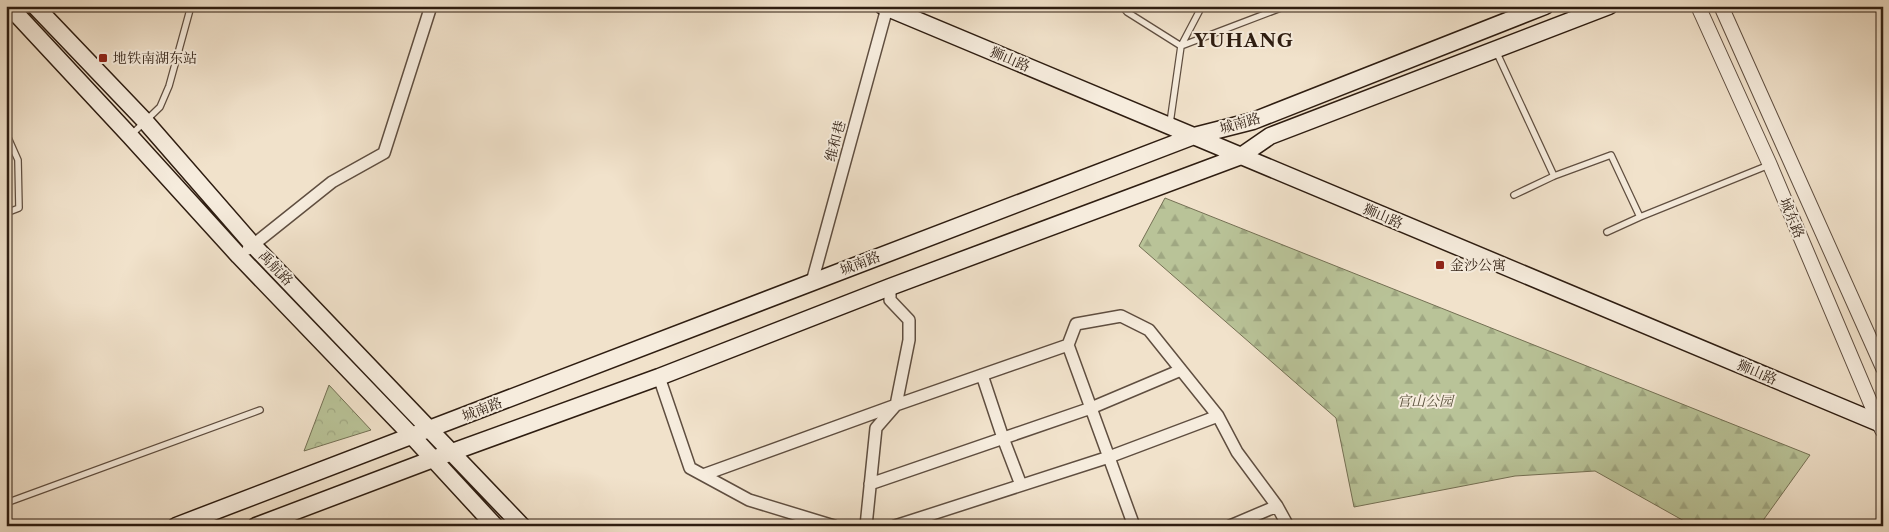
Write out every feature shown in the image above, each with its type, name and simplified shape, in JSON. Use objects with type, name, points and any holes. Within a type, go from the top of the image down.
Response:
[{"type":"main road","name":"禹航路","points":[[9,6],[239,256],[412,436],[495,526]]},
{"type":"main road","name":"禹航路","points":[[35,6],[145,121],[253,245],[522,526]]},
{"type":"main road","name":"城南路","points":[[176,526],[1194,136],[1253,120],[1545,6]]},
{"type":"main road","name":"城南路","points":[[256,526],[292,519],[433,459],[659,377],[890,287],[1241,156],[1270,136],[1609,6]]},
{"type":"main road","name":"狮山路","points":[[885,7],[1170,125],[1882,427]]},
{"type":"street","points":[[239,256],[332,182],[384,152],[431,6]]},
{"type":"street","name":"城东路","points":[[1698,6],[1770,165],[1882,427]]},
{"type":"street","name":"城东路","points":[[1721,6],[1883,368]]},
{"type":"street","name":"维和巷","points":[[812,282],[885,7]]},
{"type":"street","points":[[866,526],[876,428],[896,405],[909,340],[909,320],[890,300],[890,287]]},
{"type":"street","points":[[1134,526],[1068,345],[1076,324],[1121,316],[1149,330],[1218,416],[1237,452],[1277,506],[1288,526]]},
{"type":"street","points":[[703,475],[1068,345]]},
{"type":"street","points":[[870,484],[1091,408],[1181,370]]},
{"type":"street","points":[[982,375],[1021,485]]},
{"type":"street","points":[[659,377],[690,468],[748,500],[834,526]]},
{"type":"street","points":[[895,526],[1108,457],[1218,416]]},
{"type":"street","points":[[1230,526],[1277,506]]},
{"type":"lane","points":[[130,136],[160,107],[169,86],[191,6]]},
{"type":"lane","points":[[1122,6],[1127,12],[1181,46]]},
{"type":"lane","points":[[1170,125],[1181,46],[1202,6]]},
{"type":"lane","points":[[1181,46],[1286,6]]},
{"type":"lane","points":[[1495,50],[1554,176]]},
{"type":"lane","points":[[6,134],[18,160],[19,198],[19,208],[6,213]]},
{"type":"lane","points":[[1514,195],[1554,176],[1611,155],[1640,217]]},
{"type":"lane","points":[[1607,232],[1770,165]]},
{"type":"lane","points":[[6,504],[260,410]]},
{"type":"green space","name":"官山公园","points":[[1165,198],[1810,455],[1759,526],[1693,526],[1595,471],[1515,476],[1354,507],[1336,418],[1139,246]]},
{"type":"green space","points":[[329,385],[371,430],[304,451]]},
{"type":"place","name":"地铁南湖东站","points":[[103,58]]},
{"type":"place","name":"金沙公寓","points":[[1440,265]]},
{"type":"district","name":"YUHANG","points":[[1244,40]]}]
